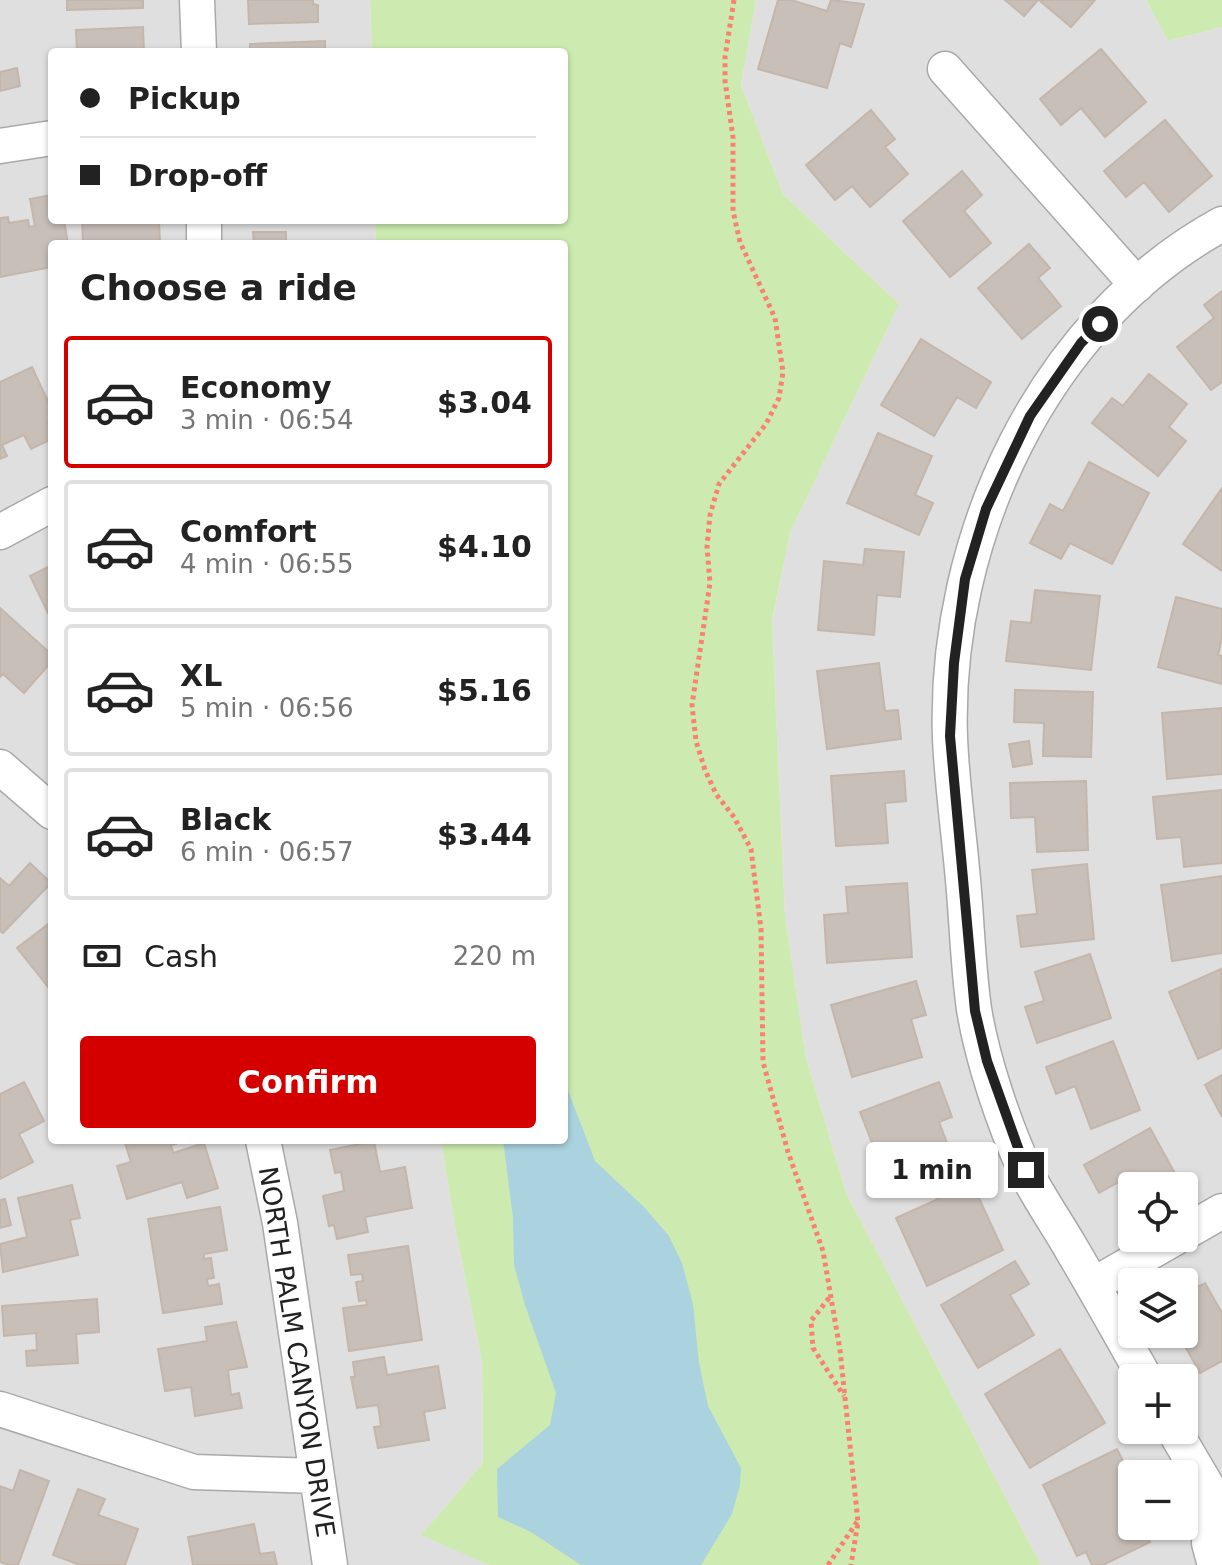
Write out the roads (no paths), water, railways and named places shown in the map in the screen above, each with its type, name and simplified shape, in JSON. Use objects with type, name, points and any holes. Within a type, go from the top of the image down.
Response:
[{"type":"street","points":[[197,0],[199,48]]},
{"type":"street","points":[[945,69],[1137,285]]},
{"type":"street","points":[[0,146],[48,139]]},
{"type":"street","points":[[1137,1364],[1026,1170],[987,1061],[975,1011],[950,736],[956,638],[965,579],[986,509],[1030,416],[1081,343],[1137,285],[1196,238],[1222,224]]},
{"type":"street","points":[[0,532],[48,506]]},
{"type":"street","points":[[0,767],[48,809]]},
{"type":"street","name":"NORTH PALM CANYON DRIVE","points":[[264,1144],[280,1223],[330,1565]]},
{"type":"street","points":[[1198,1225],[1222,1211]]},
{"type":"street","points":[[1093,1285],[1151,1252]]},
{"type":"street","points":[[0,1409],[194,1472],[317,1476]]},
{"type":"street","points":[[1182,1444],[1218,1507],[1209,1543],[1215,1565]]},
{"type":"water","points":[[568,1090],[595,1161],[645,1208],[669,1236],[682,1263],[693,1304],[699,1363],[708,1406],[741,1468],[732,1514],[701,1565],[581,1565],[531,1532],[498,1517],[497,1469],[550,1425],[556,1393],[514,1265],[513,1218],[504,1144],[568,1144]]}]
